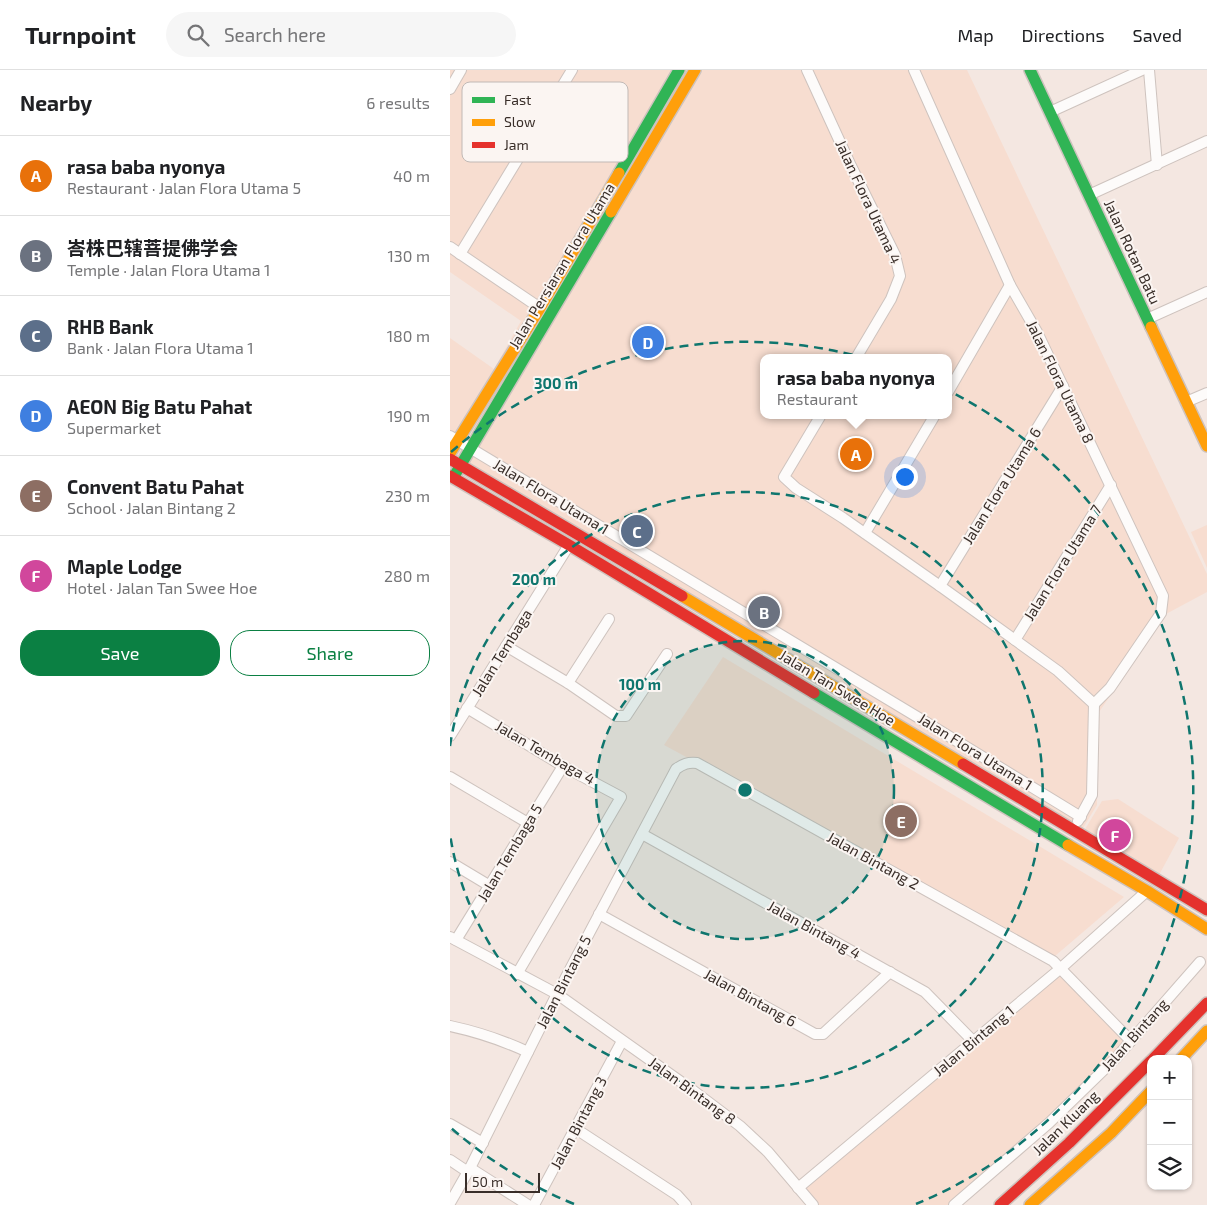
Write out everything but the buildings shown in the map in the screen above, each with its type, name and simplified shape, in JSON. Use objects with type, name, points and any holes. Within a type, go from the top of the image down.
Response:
[{"type":"main road","name":"Jalan Persiaran Flora Utama","points":[[628,157],[679,70]]},
{"type":"main road","name":"Jalan Persiaran Flora Utama","points":[[452,477],[461,465],[695,70]]},
{"type":"main road","name":"Jalan Rotan Batu","points":[[1030,70],[1207,446]]},
{"type":"main road","name":"Jalan Persiaran Flora Utama","points":[[450,453],[454,439],[540,308],[625,162]]},
{"type":"main road","name":"Jalan Tan Swee Hoe","points":[[450,459],[1207,910]]},
{"type":"main road","name":"Jalan Tan Swee Hoe","points":[[452,477],[1147,891],[1207,929]]},
{"type":"main road","name":"Jalan Kluang","points":[[1157,1055],[1207,1003]]},
{"type":"main road","points":[[1185,1055],[1207,1031]]},
{"type":"main road","name":"Jalan Kluang","points":[[1000,1205],[1069,1144],[1147,1065]]},
{"type":"main road","points":[[1030,1205],[1111,1133],[1147,1095]]},
{"type":"street","points":[[450,89],[461,70]]},
{"type":"street","points":[[565,82],[572,70]]},
{"type":"street","name":"Jalan Flora Utama 4","points":[[807,70],[851,166],[895,255],[900,276],[890,299],[858,354]]},
{"type":"street","name":"Jalan Flora Utama 8","points":[[914,70],[1010,285],[1037,332],[1163,596],[1161,613],[1110,688],[1094,704]]},
{"type":"street","points":[[1050,112],[1142,70]]},
{"type":"street","points":[[1149,70],[1157,165]]},
{"type":"street","points":[[1089,195],[1207,141]]},
{"type":"street","points":[[460,254],[516,162]]},
{"type":"street","points":[[450,247],[540,308]]},
{"type":"street","points":[[952,385],[1010,285]]},
{"type":"street","points":[[1147,319],[1207,292]]},
{"type":"street","name":"Jalan Flora Utama 6","points":[[940,586],[1063,386]]},
{"type":"street","points":[[1186,402],[1207,393]]},
{"type":"street","points":[[819,419],[784,477],[796,488],[865,533],[1058,671],[1094,704],[1092,795],[1072,830]]},
{"type":"street","points":[[865,533],[933,419]]},
{"type":"street","name":"Jalan Flora Utama 1","points":[[454,439],[1081,817]]},
{"type":"street","name":"Jalan Flora Utama 7","points":[[1015,640],[1111,486]]},
{"type":"street","name":"Jalan Tembaga","points":[[450,736],[569,545]]},
{"type":"street","points":[[568,683],[609,619]]},
{"type":"street","points":[[506,646],[568,683],[616,716],[626,716],[667,654]]},
{"type":"street","name":"Jalan Tembaga 4","points":[[467,708],[563,766],[618,794],[622,798],[517,974]]},
{"type":"street","name":"Jalan Bintang 2","points":[[682,764],[697,763],[1053,961],[1062,968],[1131,1041]]},
{"type":"street","name":"Jalan Bintang 5","points":[[450,1204],[599,914],[676,769],[682,764]]},
{"type":"street","name":"Jalan Tembaga 5","points":[[453,939],[490,886],[563,766]]},
{"type":"street","points":[[450,777],[528,824]]},
{"type":"street","name":"Jalan Bintang 4","points":[[642,834],[931,996],[974,1042]]},
{"type":"street","points":[[450,862],[490,886]]},
{"type":"street","name":"Jalan Bintang 1","points":[[798,1188],[1062,968],[1147,891]]},
{"type":"street","name":"Jalan Bintang 6","points":[[599,914],[815,1034],[823,1034],[890,972]]},
{"type":"street","name":"Jalan Bintang 8","points":[[453,939],[557,994],[691,1089],[740,1126],[768,1152],[813,1205]]},
{"type":"street","name":"Jalan Bintang","points":[[954,1205],[1049,1123],[1131,1041],[1200,962]]},
{"type":"street","points":[[450,1026],[500,1039],[528,1052]]},
{"type":"street","name":"Jalan Bintang 3","points":[[534,1205],[622,1041]]},
{"type":"street","points":[[450,1124],[483,1143]]},
{"type":"street","points":[[576,1129],[677,1195],[686,1205]]},
{"type":"street","points":[[450,1160],[528,1205]]},
{"type":"shaded area","points":[[450,70],[967,70],[1207,574],[1207,592],[1166,614],[1097,715],[1097,805],[1080,833],[450,453],[450,338],[494,369],[521,321],[450,272]]},
{"type":"shaded area","points":[[1207,525],[1207,568],[1191,532]]},
{"type":"shaded area","points":[[723,657],[1124,897],[1055,956],[664,745]]},
{"type":"shaded area","points":[[1118,799],[1179,838],[1159,875],[1084,831],[1102,801]]},
{"type":"shaded area","points":[[1062,964],[1137,1041],[959,1205],[809,1205],[794,1187]]},
{"type":"traffic: fast","points":[[628,158],[679,70]]},
{"type":"traffic: fast","points":[[1030,70],[1151,327]]},
{"type":"traffic: fast","points":[[619,173],[625,162]]},
{"type":"traffic: fast","points":[[456,473],[611,212]]},
{"type":"traffic: fast","points":[[814,693],[1068,845]]},
{"type":"traffic: slow","points":[[611,212],[695,70]]},
{"type":"traffic: slow","points":[[450,453],[540,308],[619,173]]},
{"type":"traffic: slow","points":[[1151,327],[1207,446]]},
{"type":"traffic: slow","points":[[682,596],[963,764]]},
{"type":"traffic: slow","points":[[1068,845],[1207,929]]},
{"type":"traffic: slow","points":[[1185,1055],[1207,1031]]},
{"type":"traffic: slow","points":[[1030,1205],[1111,1133],[1147,1095]]},
{"type":"traffic: jam","points":[[450,459],[682,596]]},
{"type":"traffic: jam","points":[[450,476],[569,545],[814,693]]},
{"type":"traffic: jam","points":[[963,764],[1207,910]]},
{"type":"traffic: jam","points":[[1157,1055],[1207,1003]]},
{"type":"traffic: jam","points":[[1000,1205],[1069,1143],[1147,1065]]},
{"type":"place","name":"AEON Big Batu Pahat","points":[[648,342]]},
{"type":"place","name":"rasa baba nyonya","points":[[856,454]]},
{"type":"place","name":"RHB Bank","points":[[637,531]]},
{"type":"place","name":"峇株巴辖菩提佛学会","points":[[764,612]]},
{"type":"place","name":"Convent Batu Pahat","points":[[901,821]]},
{"type":"place","name":"Maple Lodge","points":[[1115,835]]}]
